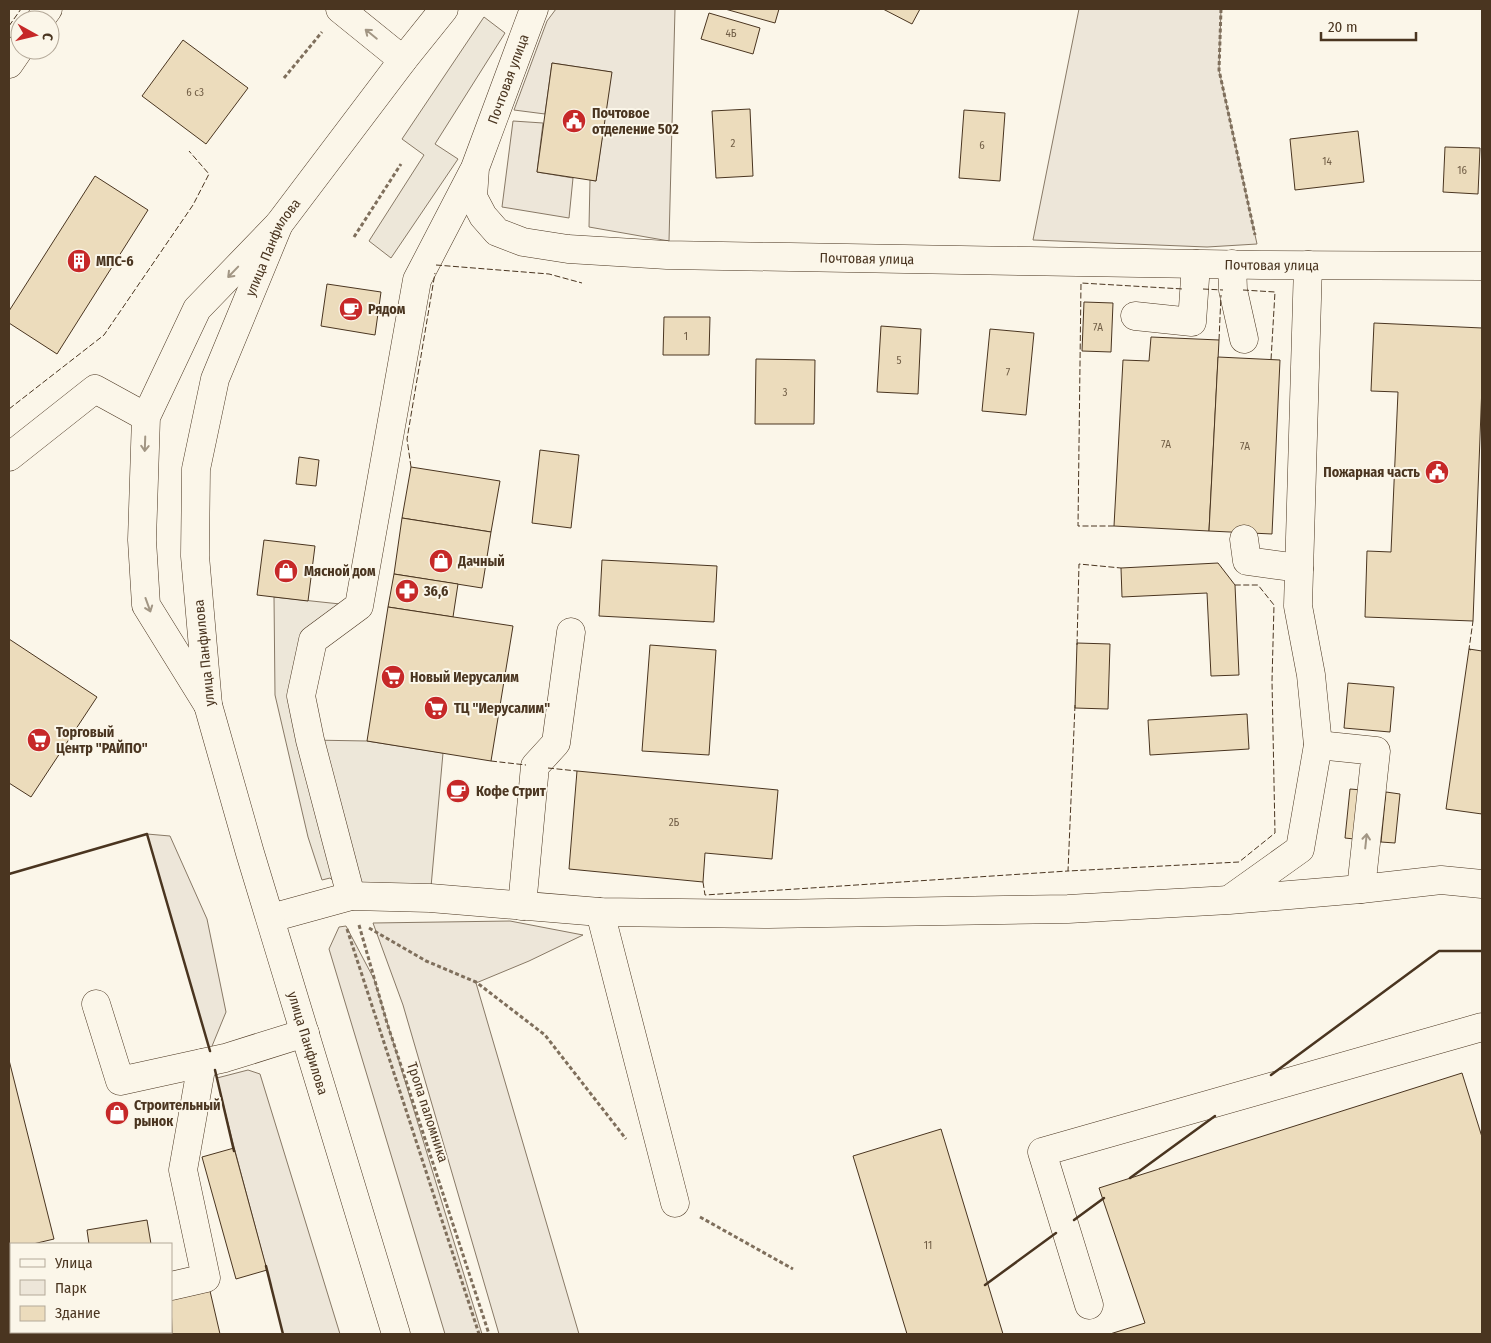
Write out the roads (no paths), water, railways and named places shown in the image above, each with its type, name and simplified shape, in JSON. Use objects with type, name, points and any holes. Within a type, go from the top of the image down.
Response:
[{"type":"main road","points":[[340,9],[403,60]]},
{"type":"main road","name":"улица Панфилова","points":[[396,1334],[250,853],[208,705],[195,556],[196,469],[215,379],[278,224],[444,9]]},
{"type":"main road","name":"Почтовая улица","points":[[534,9],[475,168],[473,197],[483,216],[497,232],[523,242],[568,249],[667,255],[1261,265],[1482,266]]},
{"type":"main road","points":[[349,905],[310,740],[302,696],[312,640],[359,606],[417,280],[475,168]]},
{"type":"main road","points":[[208,705],[146,604],[142,540],[146,417],[197,308],[278,224]]},
{"type":"main road","points":[[1135,316],[1192,322],[1196,264]]},
{"type":"main road","points":[[1232,264],[1233,290],[1244,339]]},
{"type":"main road","points":[[1229,900],[1300,849],[1318,745],[1310,675],[1298,606],[1308,265]]},
{"type":"main road","points":[[9,457],[94,389],[146,417]]},
{"type":"main road","points":[[1244,539],[1247,561],[1299,568]]},
{"type":"main road","points":[[522,906],[536,766],[556,743],[571,632]]},
{"type":"main road","points":[[1318,745],[1376,751],[1361,889]]},
{"type":"main road","points":[[271,918],[349,905],[430,898],[600,912],[769,914],[1068,910],[1229,900],[1361,889],[1440,880],[1482,884]]},
{"type":"main road","points":[[600,912],[676,1204]]},
{"type":"main road","points":[[96,1004],[120,1081],[226,1058],[305,1034]]},
{"type":"main road","points":[[1089,1305],[1042,1152],[1482,1027]]},
{"type":"main road","points":[[172,1286],[206,1278],[183,1170],[202,1063]]},
{"type":"place","name":"Почтовое отделение 502","points":[[574,121]]},
{"type":"place","name":"МПС-6","points":[[79,261]]},
{"type":"place","name":"Рядом","points":[[351,309]]},
{"type":"place","name":"Пожарная часть","points":[[1437,472]]},
{"type":"place","name":"Дачный","points":[[441,561]]},
{"type":"place","name":"Мясной дом","points":[[286,571]]},
{"type":"place","name":"36,6","points":[[407,591]]},
{"type":"place","name":"Новый Иерусалим","points":[[393,677]]},
{"type":"place","name":"ТЦ \"Иерусалим\"","points":[[436,708]]},
{"type":"place","name":"Торговый Центр \"РАЙПО\"","points":[[39,740]]},
{"type":"place","name":"Кофе Стрит","points":[[458,791]]},
{"type":"place","name":"Строительный рынок","points":[[117,1113]]}]
